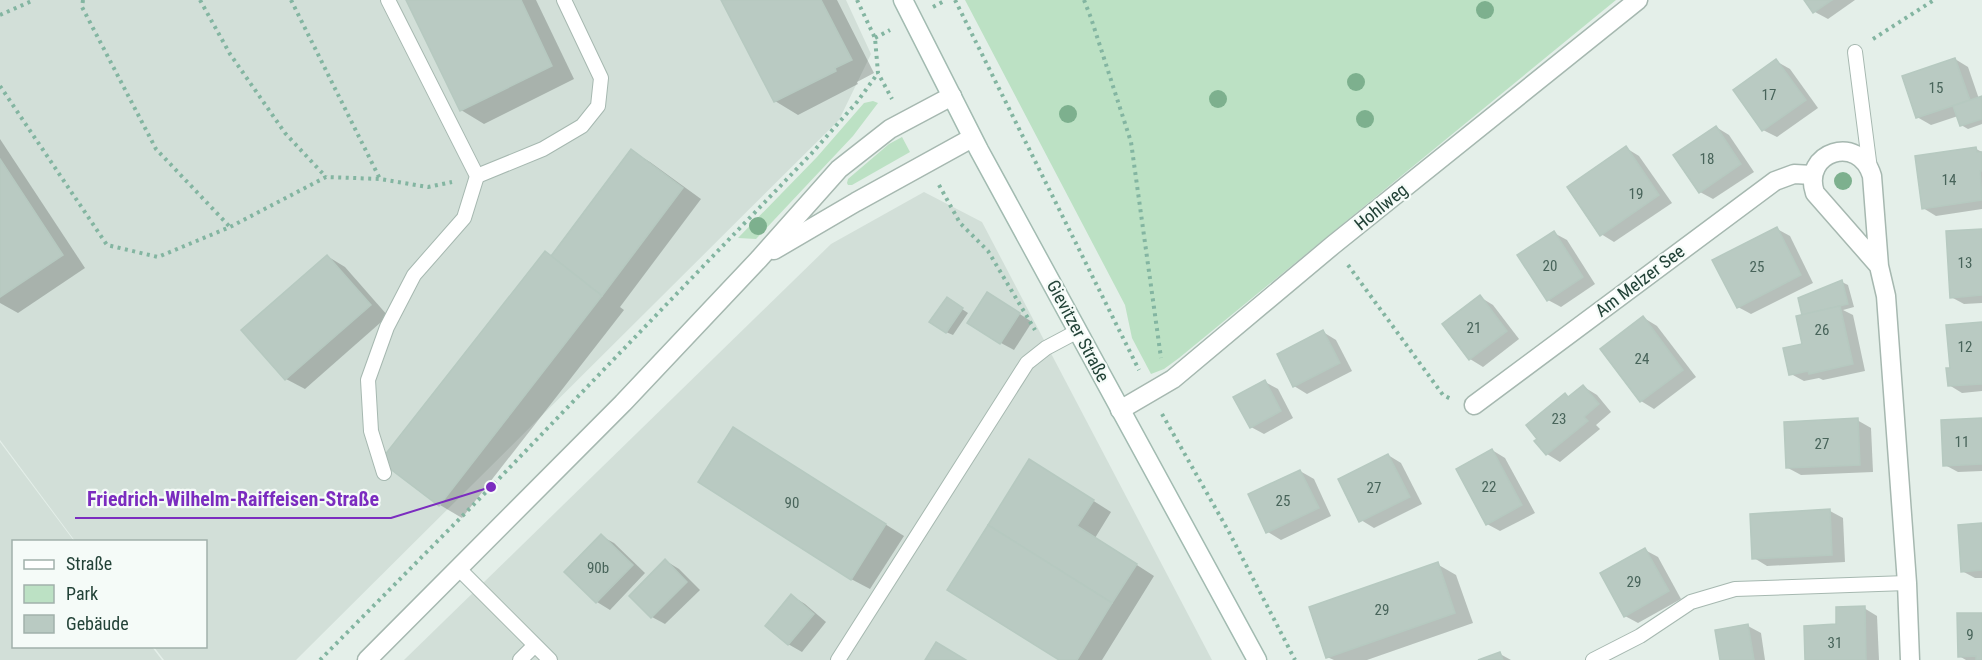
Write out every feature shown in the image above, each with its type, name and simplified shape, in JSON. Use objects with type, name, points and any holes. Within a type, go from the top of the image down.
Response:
[{"type":"street","name":"Gievitzer Straße","points":[[903,0],[972,138],[1257,660]]},
{"type":"street","name":"Hohlweg","points":[[1120,410],[1173,379],[1333,246],[1638,0]]},
{"type":"street","points":[[367,660],[624,403],[759,259],[839,169],[890,129],[951,96]]},
{"type":"street","points":[[759,259],[972,138]]},
{"type":"street","points":[[1880,266],[1819,200],[1813,188],[1813,175],[1823,159],[1838,152],[1853,153],[1860,157],[1870,169],[1880,266],[1886,296],[1907,583],[1910,660]]},
{"type":"street","name":"Am Melzer See","points":[[1474,405],[1775,181],[1794,174],[1813,175]]},
{"type":"lane","points":[[384,473],[371,431],[368,380],[387,327],[414,275],[464,218],[477,176],[388,0]]},
{"type":"lane","points":[[477,176],[543,149],[582,126],[598,106],[601,78],[564,0]]},
{"type":"lane","points":[[1855,52],[1870,169]]},
{"type":"lane","points":[[838,660],[1027,363],[1046,348],[1078,331]]},
{"type":"lane","points":[[458,568],[550,660]]},
{"type":"lane","points":[[1593,660],[1640,636],[1691,602],[1735,589],[1907,583]]},
{"type":"lane","points":[[520,660],[534,646]]},
{"type":"path","points":[[0,15],[34,0]]},
{"type":"path","points":[[83,0],[82,7],[156,149],[230,227]]},
{"type":"path","points":[[200,0],[230,54],[285,133],[326,177]]},
{"type":"path","points":[[291,0],[380,179]]},
{"type":"path","points":[[955,0],[1151,393],[1229,532],[1295,660]]},
{"type":"path","points":[[1084,0],[1092,18],[1131,142],[1161,360],[1173,379]]},
{"type":"path","points":[[1875,38],[1934,0]]},
{"type":"path","points":[[320,660],[804,161],[858,102],[878,74]]},
{"type":"path","points":[[0,86],[107,244],[158,257],[230,227],[326,177],[380,179],[428,187],[477,176]]},
{"type":"path","points":[[1333,246],[1443,395],[1459,404],[1474,405]]},
{"type":"shaded area","points":[[0,0],[846,0],[871,54],[839,120],[296,660],[164,660],[155,648],[207,648],[207,540],[74,540],[0,440]]},
{"type":"shaded area","points":[[924,192],[982,222],[1212,660],[404,660],[831,244]]},
{"type":"shaded area","points":[[0,442],[73,540],[12,540],[12,648],[153,648],[162,660],[0,660]]},
{"type":"green space","points":[[965,0],[1616,0],[1179,358],[1164,369],[1151,374],[1132,338],[1125,305]]},
{"type":"green space","points":[[873,101],[878,103],[853,136],[756,239],[738,238],[817,157],[864,103]]},
{"type":"green space","points":[[902,137],[910,152],[852,185],[848,185],[848,179],[889,144]]},
{"type":"building","points":[[406,0],[521,0],[552,66],[460,111]]},
{"type":"building","points":[[721,0],[821,0],[852,60],[835,68],[836,71],[774,102]]},
{"type":"building","points":[[1804,0],[1832,0],[1813,13]]},
{"type":"building","points":[[1955,58],[1970,100],[1916,118],[1902,76]]},
{"type":"building","points":[[1776,59],[1806,100],[1762,131],[1733,90]]},
{"type":"building","points":[[1982,96],[1982,119],[1960,126],[1953,106]]},
{"type":"building","points":[[1716,126],[1741,164],[1699,193],[1673,155]]},
{"type":"building","points":[[1626,146],[1659,195],[1600,236],[1567,187]]},
{"type":"building","points":[[1976,147],[1977,152],[1982,152],[1982,171],[1980,171],[1982,200],[1922,209],[1915,156]]},
{"type":"building","points":[[631,149],[683,188],[602,296],[551,256]]},
{"type":"building","points":[[0,159],[63,255],[0,297]]},
{"type":"building","points":[[1777,227],[1801,275],[1737,308],[1712,260]]},
{"type":"building","points":[[1982,229],[1982,295],[1950,298],[1946,231]]},
{"type":"building","points":[[1554,231],[1583,277],[1547,301],[1517,255]]},
{"type":"building","points":[[545,251],[602,296],[439,506],[380,461]]},
{"type":"building","points":[[327,255],[371,305],[285,380],[241,330]]},
{"type":"building","points":[[1842,280],[1848,304],[1802,315],[1798,298]]},
{"type":"building","points":[[987,292],[1020,313],[1000,344],[967,323]]},
{"type":"building","points":[[1480,295],[1507,331],[1469,360],[1442,324]]},
{"type":"building","points":[[947,297],[963,308],[946,333],[929,322]]},
{"type":"building","points":[[1840,306],[1853,364],[1809,374],[1808,371],[1789,375],[1783,348],[1802,344],[1796,316]]},
{"type":"building","points":[[1643,316],[1683,370],[1640,402],[1600,349]]},
{"type":"building","points":[[1982,322],[1982,384],[1948,386],[1946,368],[1950,368],[1946,325]]},
{"type":"building","points":[[1323,330],[1340,363],[1293,387],[1277,354]]},
{"type":"building","points":[[1265,380],[1281,411],[1250,428],[1233,397]]},
{"type":"building","points":[[1583,385],[1599,404],[1584,417],[1588,421],[1546,455],[1534,441],[1537,439],[1526,425],[1565,393],[1568,397]]},
{"type":"building","points":[[1858,418],[1860,465],[1786,468],[1784,422]]},
{"type":"building","points":[[1982,418],[1982,464],[1943,466],[1941,420]]},
{"type":"building","points":[[733,427],[886,524],[851,580],[698,482]]},
{"type":"building","points":[[1492,449],[1522,505],[1486,525],[1456,469]]},
{"type":"building","points":[[1388,454],[1410,497],[1359,522],[1338,479]]},
{"type":"building","points":[[1029,459],[1094,500],[1077,526],[1137,564],[1112,603],[988,525]]},
{"type":"building","points":[[1300,470],[1319,508],[1266,533],[1248,494]]},
{"type":"building","points":[[1830,509],[1832,555],[1752,559],[1750,514]]},
{"type":"building","points":[[1982,523],[1982,570],[1961,572],[1958,525]]},
{"type":"building","points":[[988,525],[1112,603],[1077,660],[1059,660],[947,590]]},
{"type":"building","points":[[601,534],[633,565],[596,603],[564,572]]},
{"type":"building","points":[[1645,548],[1669,591],[1624,617],[1600,573]]},
{"type":"building","points":[[665,559],[687,582],[651,618],[629,596]]},
{"type":"building","points":[[1438,562],[1455,613],[1326,658],[1309,607]]},
{"type":"building","points":[[791,594],[814,614],[788,645],[765,626]]},
{"type":"building","points":[[1865,606],[1866,660],[1805,660],[1804,626],[1836,624],[1836,607]]},
{"type":"building","points":[[1957,613],[1982,613],[1982,660],[1976,660],[1976,656],[1958,657]]},
{"type":"building","points":[[1748,624],[1754,660],[1720,660],[1715,630]]},
{"type":"building","points":[[936,642],[966,660],[925,660]]},
{"type":"building","points":[[1500,652],[1503,660],[1478,660]]},
{"type":"place","name":"Friedrich-Wilhelm-Raiffeisen-Straße","points":[[491,487]]}]
